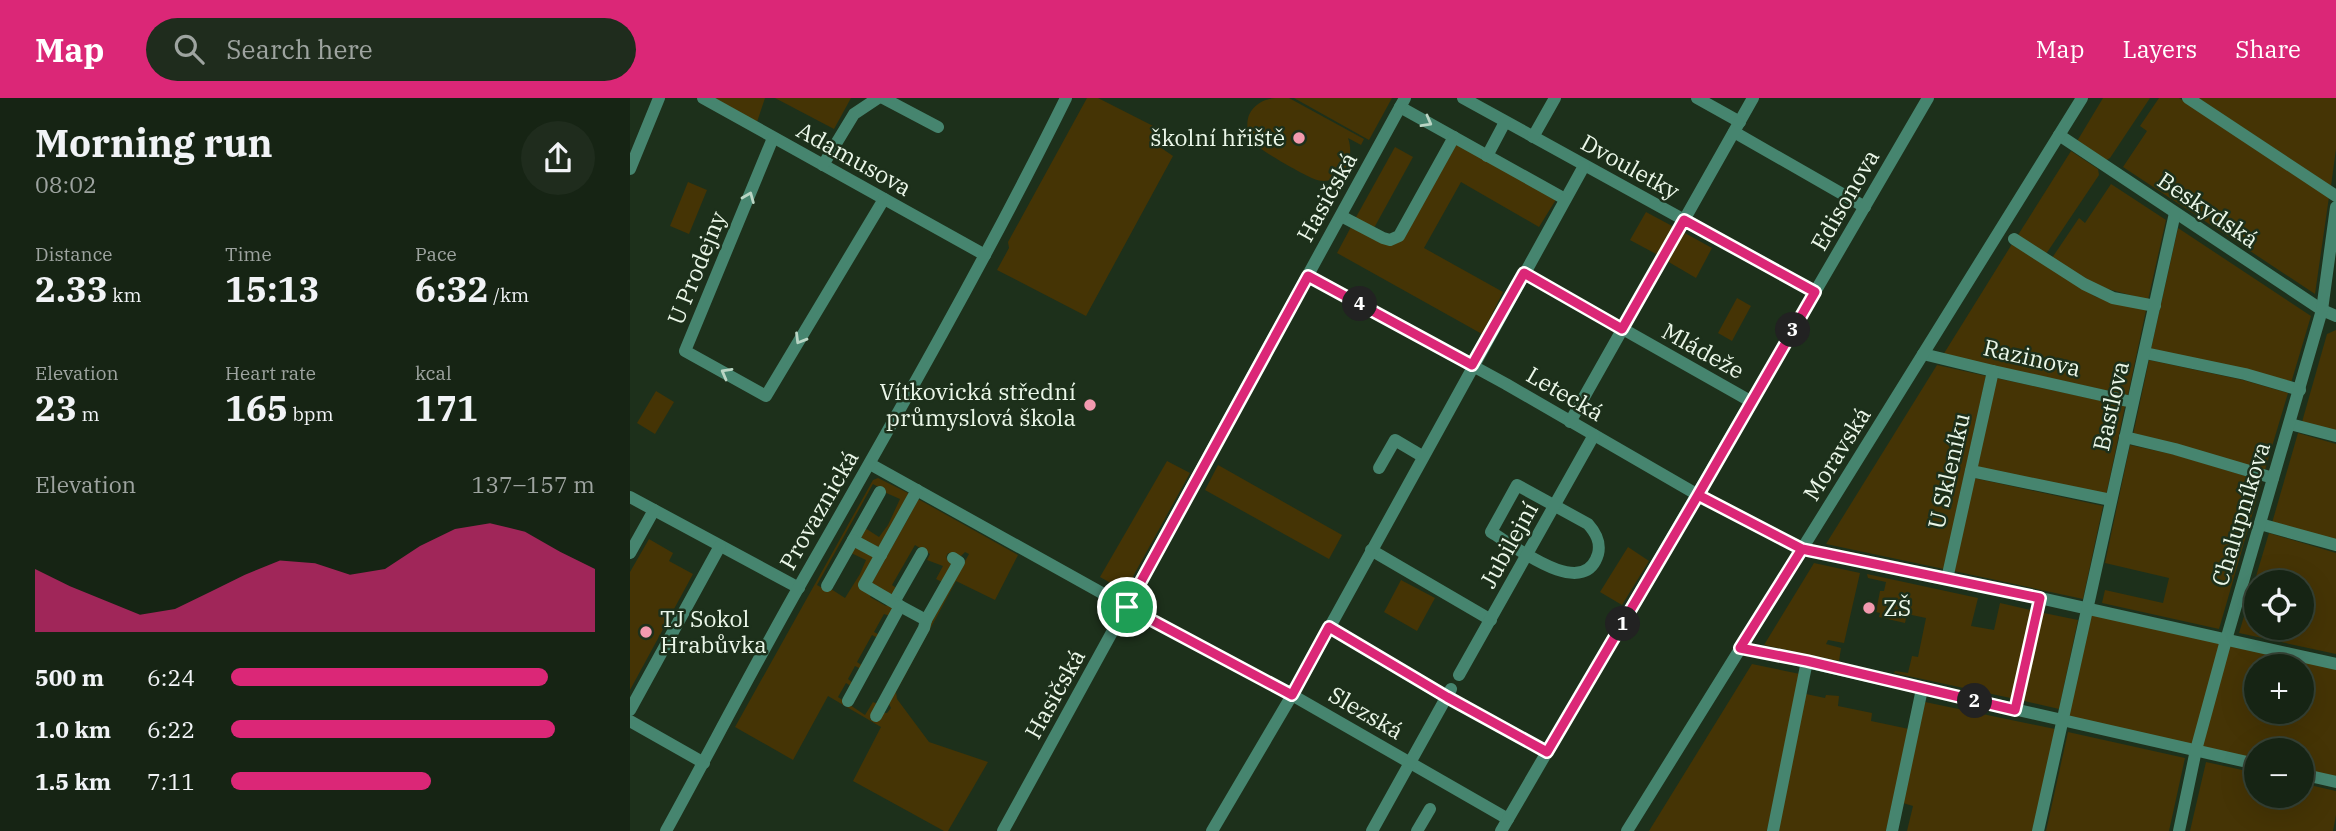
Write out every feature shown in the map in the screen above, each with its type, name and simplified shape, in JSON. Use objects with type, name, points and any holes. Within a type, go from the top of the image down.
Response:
[{"type":"street","points":[[630,169],[659,98]]},
{"type":"street","name":"Adamusova","points":[[703,98],[985,255]]},
{"type":"street","points":[[823,165],[854,114],[881,98],[938,127]]},
{"type":"street","name":"Provaznická","points":[[666,831],[985,255],[1066,98]]},
{"type":"street","name":"Dvouletky","points":[[1463,98],[1815,292]]},
{"type":"street","points":[[1532,137],[1555,98]]},
{"type":"street","points":[[1697,98],[1737,127],[1865,207]]},
{"type":"street","points":[[1570,422],[1753,98]]},
{"type":"street","name":"Edisonova","points":[[1501,831],[1928,98]]},
{"type":"street","name":"Moravská","points":[[1627,831],[2082,98]]},
{"type":"street","points":[[2188,98],[2336,196]]},
{"type":"street","points":[[1403,103],[1454,138],[1565,200]]},
{"type":"street","name":"Hasičská","points":[[1003,831],[1403,103]]},
{"type":"street","points":[[1487,156],[1505,122]]},
{"type":"street","name":"Beskydská","points":[[2059,135],[2322,310],[2336,316]]},
{"type":"street","name":"U Prodejny","points":[[773,138],[685,351],[766,396],[884,199]]},
{"type":"street","points":[[1341,216],[1383,238],[1390,240],[1399,236],[1454,138]]},
{"type":"street","points":[[1212,831],[1292,695],[1584,166]]},
{"type":"street","name":"Chalupníkova","points":[[2179,831],[2196,750],[2226,640],[2322,310],[2336,207]]},
{"type":"street","name":"Bastlova","points":[[2063,720],[2175,213]]},
{"type":"street","points":[[2014,239],[2084,284],[2113,298],[2155,306]]},
{"type":"street","name":"Mládeže","points":[[1524,273],[1752,402]]},
{"type":"street","name":"Letecká","points":[[1308,276],[1472,365],[1698,495],[1802,549],[2040,598],[2336,664]]},
{"type":"street","points":[[2145,353],[2245,374],[2300,390]]},
{"type":"street","name":"Razinova","points":[[1923,354],[2132,402]]},
{"type":"street","name":"U Skleníku","points":[[1947,579],[1993,371]]},
{"type":"street","points":[[2290,424],[2336,436]]},
{"type":"street","name":"Jubilejní","points":[[1460,675],[1594,435]]},
{"type":"street","points":[[2124,437],[2273,478]]},
{"type":"street","points":[[1380,468],[1395,440],[1422,456]]},
{"type":"street","name":"Slezská","points":[[870,464],[1292,695],[1507,819]]},
{"type":"street","points":[[1971,471],[2111,500]]},
{"type":"street","points":[[1517,485],[1555,506],[1588,524],[1595,532],[1598,554],[1584,571],[1572,574],[1558,572],[1490,532],[1517,485]]},
{"type":"street","points":[[917,490],[864,585],[926,620]]},
{"type":"street","points":[[827,586],[880,492]]},
{"type":"street","points":[[630,496],[799,588]]},
{"type":"street","points":[[630,553],[654,510]]},
{"type":"street","points":[[2260,524],[2336,545]]},
{"type":"street","points":[[853,540],[881,555]]},
{"type":"street","points":[[704,763],[630,719],[720,545]]},
{"type":"street","points":[[1371,550],[1491,620]]},
{"type":"street","points":[[848,701],[922,553]]},
{"type":"street","points":[[876,716],[959,562],[953,558]]},
{"type":"street","points":[[2015,710],[2040,598]]},
{"type":"street","points":[[1329,627],[1449,693],[1547,752]]},
{"type":"street","points":[[1740,648],[2244,761]]},
{"type":"street","points":[[1773,831],[1807,661]]},
{"type":"street","points":[[1892,831],[1922,689]]},
{"type":"street","points":[[1372,831],[1449,693]]},
{"type":"street","points":[[2038,831],[2063,720]]},
{"type":"street","points":[[2314,777],[2336,782]]},
{"type":"street","points":[[1418,831],[1430,809]]},
{"type":"shaded area","points":[[714,98],[765,98],[757,122]]},
{"type":"shaded area","points":[[775,98],[851,98],[834,129]]},
{"type":"shaded area","points":[[1087,98],[1098,98],[1161,130],[1154,143],[1173,156],[1086,316],[997,270],[1009,248],[1008,242]]},
{"type":"shaded area","name":"školní hřiště","points":[[1275,98],[1289,98],[1364,139],[1361,145],[1348,138],[1350,155],[1345,170],[1340,175],[1326,181],[1317,180],[1252,141],[1248,128],[1249,115],[1260,103]]},
{"type":"shaded area","points":[[1294,98],[1392,98],[1369,140]]},
{"type":"shaded area","points":[[2103,98],[2150,98],[2110,158],[2105,161],[2076,143]]},
{"type":"shaded area","points":[[2159,98],[2179,98],[2329,197],[2315,294],[2123,167],[2147,131],[2140,126]]},
{"type":"shaded area","points":[[2198,98],[2336,98],[2336,149],[2331,186]]},
{"type":"shaded area","points":[[1456,142],[1557,198],[1539,227],[1461,182],[1424,248],[1503,292],[1482,334],[1337,253],[1352,225],[1392,244]]},
{"type":"shaded area","points":[[1395,147],[1413,157],[1374,228],[1355,219]]},
{"type":"shaded area","points":[[2071,151],[2098,169],[2099,175],[2046,254],[2018,235]]},
{"type":"shaded area","points":[[688,182],[707,190],[689,234],[670,226]]},
{"type":"shaded area","points":[[2111,184],[2166,220],[2148,300],[2097,286],[2052,258],[2079,218],[2085,223]]},
{"type":"shaded area","points":[[1646,212],[1674,227],[1658,255],[1630,240]]},
{"type":"shaded area","points":[[2178,228],[2311,316],[2291,383],[2151,349]]},
{"type":"shaded area","points":[[1683,232],[1712,248],[1696,278],[1667,261]]},
{"type":"shaded area","points":[[2012,244],[2096,297],[2146,310],[2128,395],[1943,355]]},
{"type":"shaded area","points":[[1737,298],[1751,306],[1732,341],[1718,333]]},
{"type":"shaded area","points":[[2336,330],[2336,433],[2302,422],[2327,334]]},
{"type":"shaded area","points":[[2149,360],[2243,380],[2288,393],[2265,470],[2133,435]]},
{"type":"shaded area","points":[[1937,365],[1986,376],[1944,569],[1826,544]]},
{"type":"shaded area","points":[[1996,378],[2125,406],[2106,496],[1977,467]]},
{"type":"shaded area","points":[[656,391],[674,402],[655,434],[637,423]]},
{"type":"shaded area","points":[[2298,433],[2336,444],[2336,541],[2272,523]]},
{"type":"shaded area","points":[[2130,445],[2176,455],[2262,481],[2219,629],[2102,603],[2105,590],[2163,603],[2169,578],[2105,563]]},
{"type":"shaded area","points":[[1167,461],[1190,473],[1125,591],[1100,577]]},
{"type":"shaded area","points":[[1218,465],[1342,535],[1329,559],[1205,490]]},
{"type":"shaded area","points":[[878,478],[908,493],[907,500],[881,546],[876,548],[862,540],[861,535],[865,528],[879,537],[900,499],[873,484],[817,585],[828,591],[831,589],[845,598],[866,560],[851,553],[854,547],[859,546],[873,555],[874,558],[863,578],[862,588],[870,597],[886,606],[888,604],[893,611],[890,616],[884,614],[874,632],[880,635],[878,638],[872,635],[857,662],[863,666],[861,669],[855,666],[848,679],[853,683],[851,686],[846,683],[838,697],[865,715],[873,702],[878,704],[870,719],[876,722],[882,713],[887,713],[891,708],[888,702],[969,554],[965,552],[959,558],[948,553],[946,557],[952,562],[942,582],[936,579],[943,566],[927,560],[930,554],[915,545],[892,585],[898,589],[893,596],[888,597],[869,586],[910,515],[914,502],[918,499],[1018,555],[995,600],[956,581],[896,692],[897,699],[929,742],[988,762],[948,831],[853,781],[881,727],[828,696],[793,760],[735,727],[873,480]]},
{"type":"shaded area","points":[[1974,478],[2103,506],[2083,599],[1954,571]]},
{"type":"shaded area","points":[[2269,533],[2336,553],[2336,654],[2271,640],[2314,640],[2314,570],[2258,570]]},
{"type":"shaded area","name":"TJ Sokol Hrabůvka","points":[[649,539],[673,553],[669,561],[693,574],[630,690],[630,572]]},
{"type":"shaded area","points":[[1628,547],[1649,561],[1622,605],[1600,592]]},
{"type":"shaded area","points":[[1814,563],[1860,573],[1844,643],[1828,640],[1826,644],[1841,648],[1839,661],[1764,645]]},
{"type":"shaded area","points":[[1867,574],[1978,598],[1971,626],[1994,630],[2000,603],[2035,611],[2015,699],[1894,673],[1908,673],[1912,656],[1918,657],[1926,618],[1907,614],[1905,623],[1879,617],[1880,613],[1876,612],[1880,591],[1884,591],[1886,582],[1868,578]]},
{"type":"shaded area","points":[[1401,580],[1435,598],[1417,631],[1384,612]]},
{"type":"shaded area","points":[[2086,608],[2291,654],[2244,654],[2244,724],[2314,724],[2314,659],[2336,664],[2336,782],[2314,777],[2314,738],[2244,738],[2244,761],[2063,720]]},
{"type":"shaded area","points":[[2039,612],[2078,620],[2059,709],[2020,700]]},
{"type":"shaded area","points":[[2244,616],[2244,634],[2239,633]]},
{"type":"shaded area","points":[[1752,664],[1800,674],[1767,831],[1649,831]]},
{"type":"shaded area","points":[[1806,694],[1825,698],[1826,695],[1839,696],[1838,706],[1872,713],[1871,721],[1909,729],[1886,831],[1777,831]]},
{"type":"shaded area","points":[[1925,702],[2055,729],[2033,831],[1907,831],[1913,806],[1903,803]]},
{"type":"shaded area","points":[[2068,732],[2185,758],[2169,831],[2046,831]]},
{"type":"shaded area","points":[[2206,762],[2244,770],[2244,808],[2314,808],[2314,786],[2336,791],[2333,831],[2190,831]]},
{"type":"place","name":"školní hřiště","points":[[1299,138]]},
{"type":"place","name":"Vítkovická střední průmyslová škola","points":[[1090,405]]},
{"type":"place","name":"ZŠ","points":[[1869,608]]},
{"type":"place","name":"TJ Sokol Hrabůvka","points":[[646,632]]},
{"type":"route","points":[[1127,607],[1292,695],[1329,627],[1547,752],[1698,495],[1802,549],[2040,598],[2015,710],[1740,648],[1802,549],[1786,541],[1698,495],[1815,292],[1684,220],[1622,329],[1524,273],[1472,365],[1308,276],[1127,607]]}]
